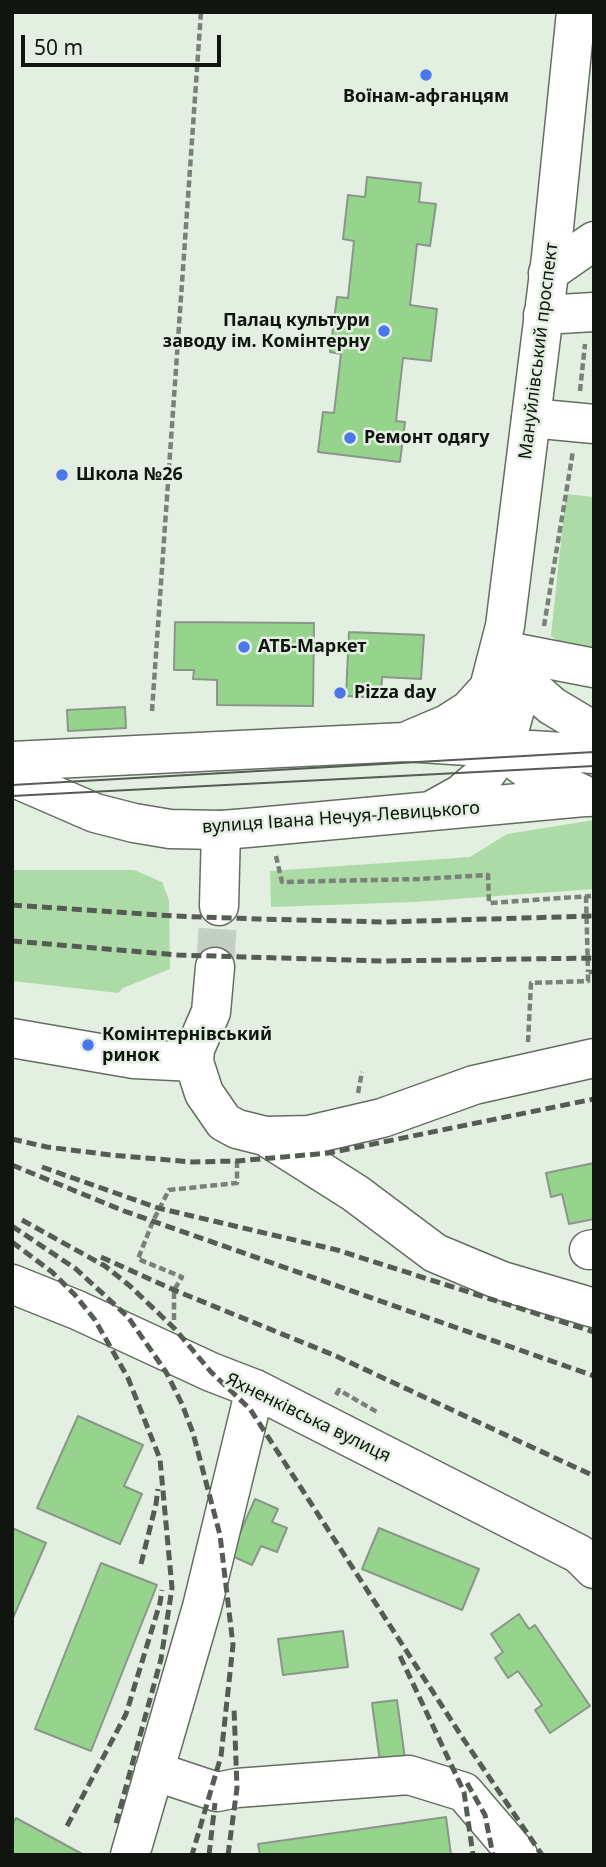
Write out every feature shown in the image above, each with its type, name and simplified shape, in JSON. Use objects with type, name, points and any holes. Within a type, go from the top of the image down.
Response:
[{"type":"main road","name":"Мануйлівський проспект","points":[[489,688],[508,639],[548,274],[582,81],[576,12]]},
{"type":"main road","points":[[548,274],[594,241]]},
{"type":"main road","points":[[543,315],[594,312]]},
{"type":"main road","points":[[531,418],[594,424]]},
{"type":"main road","points":[[508,639],[594,668]]},
{"type":"main road","points":[[508,639],[528,685],[552,706],[594,731]]},
{"type":"main road","points":[[426,813],[461,794],[486,772],[504,750],[516,706],[516,684],[508,639]]},
{"type":"main road","points":[[405,742],[447,724],[468,709],[489,688]]},
{"type":"main road","points":[[489,688],[489,717],[504,750],[527,769],[591,795]]},
{"type":"main road","points":[[12,761],[405,742],[594,754]]},
{"type":"main road","name":"вулиця Івана Нечуя-Левицького","points":[[12,777],[95,813],[170,829],[221,830],[426,813],[591,795]]},
{"type":"main road","points":[[219,906],[221,830]]},
{"type":"main road","points":[[215,967],[211,1012],[195,1049],[194,1062],[204,1093],[224,1122],[251,1133],[355,1193],[435,1253],[502,1282],[594,1308]]},
{"type":"main road","points":[[12,1038],[134,1059],[194,1062]]},
{"type":"main road","points":[[251,1133],[309,1135],[362,1122],[474,1085],[594,1058]]},
{"type":"main road","name":"Яхненківська вулиця","points":[[12,1284],[255,1389],[579,1554],[594,1570]]},
{"type":"main road","points":[[130,1855],[202,1607],[255,1389]]},
{"type":"main road","points":[[154,1771],[217,1792],[237,1788],[409,1775],[464,1791],[518,1855]]},
{"type":"path","points":[[152,712],[201,12]]},
{"type":"path","points":[[278,866],[282,882],[488,875],[489,903],[589,896],[589,981],[531,983],[529,1014]]},
{"type":"path","points":[[148,1344],[175,1329],[174,1290],[182,1277],[138,1259],[153,1221],[169,1190],[237,1182],[251,1133]]},
{"type":"green space","points":[[566,494],[594,497],[594,652],[567,649],[551,636]]},
{"type":"green space","points":[[594,820],[594,889],[415,902],[271,907],[270,871],[470,857],[507,834]]},
{"type":"green space","points":[[12,870],[134,870],[162,882],[169,900],[170,969],[123,988],[118,993],[12,981]]},
{"type":"building","name":"Палац культури заводу ім. Комінтерну","points":[[367,177],[421,183],[419,202],[436,204],[430,246],[417,244],[410,305],[437,309],[431,361],[403,358],[396,421],[405,422],[400,462],[318,452],[323,412],[334,413],[341,354],[330,352],[337,297],[348,298],[354,241],[343,239],[348,195],[365,197]]},
{"type":"building","name":"АТБ-Маркет","points":[[175,622],[314,623],[313,706],[217,705],[217,680],[193,679],[194,670],[174,670]]},
{"type":"building","points":[[349,632],[424,635],[421,679],[382,677],[381,698],[346,696]]},
{"type":"building","points":[[125,707],[126,728],[68,731],[67,710]]},
{"type":"building","points":[[594,1163],[594,1219],[569,1224],[562,1194],[551,1197],[546,1173]]},
{"type":"building","points":[[78,1416],[143,1445],[124,1486],[142,1494],[120,1544],[37,1508]]},
{"type":"building","points":[[255,1499],[278,1509],[272,1522],[287,1528],[277,1552],[261,1546],[252,1565],[230,1555]]},
{"type":"building","points":[[12,1528],[46,1543],[12,1620]]},
{"type":"building","points":[[379,1528],[479,1569],[462,1610],[362,1569]]},
{"type":"building","points":[[101,1563],[157,1585],[91,1751],[35,1729]]},
{"type":"building","points":[[519,1614],[529,1629],[535,1625],[590,1706],[550,1733],[535,1710],[542,1705],[518,1671],[508,1678],[495,1658],[503,1652],[491,1634]]},
{"type":"building","points":[[343,1631],[348,1667],[283,1675],[278,1639]]},
{"type":"building","points":[[397,1700],[405,1759],[380,1762],[372,1703]]},
{"type":"building","points":[[446,1817],[451,1855],[260,1855],[258,1844]]},
{"type":"building","points":[[16,1818],[84,1855],[12,1855],[12,1825]]},
{"type":"tunnel","points":[[215,967],[219,906]]},
{"type":"tram line","points":[[12,785],[594,752]]},
{"type":"tram line","points":[[12,796],[594,766]]},
{"type":"railway","points":[[12,905],[174,916],[385,922],[594,916]]},
{"type":"railway","points":[[12,941],[178,955],[383,961],[594,958]]},
{"type":"railway","points":[[12,1139],[47,1147],[111,1155],[192,1162],[237,1161],[329,1153],[594,1099]]},
{"type":"railway","points":[[12,1165],[124,1211],[594,1376]]},
{"type":"railway","points":[[42,1167],[158,1208],[337,1250],[594,1332]]},
{"type":"railway","points":[[22,1220],[105,1266],[130,1286],[175,1329],[211,1372],[250,1409],[464,1740],[542,1855]]},
{"type":"railway","points":[[12,1226],[76,1269],[128,1317],[166,1372],[193,1433],[220,1535],[233,1645],[221,1756],[192,1855]]},
{"type":"railway","points":[[12,1242],[52,1272],[95,1320],[128,1378],[160,1459],[172,1588],[161,1659],[115,1827]]},
{"type":"railway","points":[[101,1257],[336,1356],[594,1476]]},
{"type":"railway","points":[[141,1564],[158,1489]]},
{"type":"railway","points":[[67,1826],[126,1714],[162,1590]]},
{"type":"railway","points":[[400,1656],[464,1792],[473,1855]]},
{"type":"railway","points":[[228,1855],[237,1788],[234,1708]]},
{"type":"railway","points":[[467,1783],[485,1815],[493,1855]]},
{"type":"railway","points":[[209,1855],[215,1803]]},
{"type":"place","name":"Воїнам-афганцям","points":[[426,75]]},
{"type":"place","name":"Палац культури заводу ім. Комінтерну","points":[[384,331]]},
{"type":"place","name":"Ремонт одягу","points":[[350,438]]},
{"type":"place","name":"Школа №26","points":[[62,475]]},
{"type":"place","name":"АТБ-Маркет","points":[[244,647]]},
{"type":"place","name":"Pizza day","points":[[340,693]]},
{"type":"place","name":"Комінтернівський ринок","points":[[88,1045]]}]
